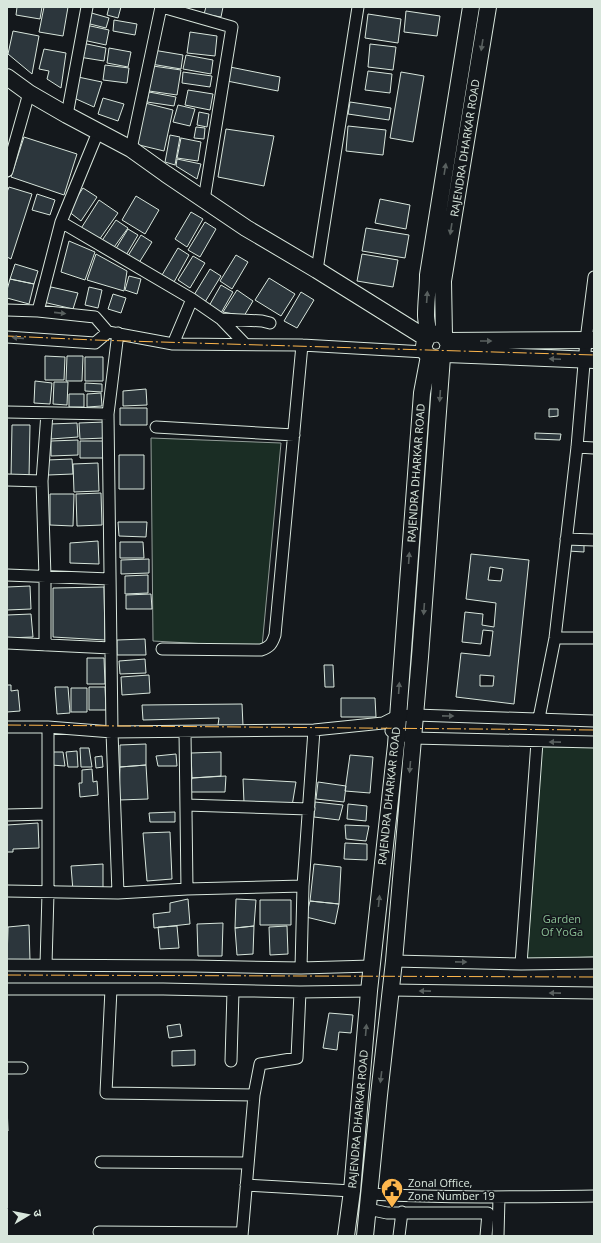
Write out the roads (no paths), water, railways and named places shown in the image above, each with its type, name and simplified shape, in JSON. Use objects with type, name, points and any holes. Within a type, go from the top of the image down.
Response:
[{"type":"main road","name":"RAJENDRA DHARKAR ROAD","points":[[346,1236],[352,1191],[369,991],[396,745],[396,734],[390,720],[422,393],[436,346],[426,314],[428,275],[471,7]]},
{"type":"main road","name":"RAJENDRA DHARKAR ROAD","points":[[366,1236],[379,1095],[394,961],[420,657],[436,346],[443,281],[488,7]]},
{"type":"main road","points":[[7,78],[67,115],[131,149],[246,228],[317,270],[436,346],[589,360]]},
{"type":"main road","points":[[436,346],[590,340]]},
{"type":"street","points":[[67,115],[87,7]]},
{"type":"street","points":[[131,149],[161,7],[232,27],[204,200]]},
{"type":"street","points":[[317,270],[358,7]]},
{"type":"street","points":[[7,171],[29,92]]},
{"type":"street","points":[[38,311],[62,222],[98,132]]},
{"type":"street","points":[[62,222],[192,299],[221,319],[245,344]]},
{"type":"street","points":[[539,718],[555,638],[577,447],[589,360],[594,277]]},
{"type":"street","points":[[173,344],[192,299]]},
{"type":"street","points":[[7,310],[38,311],[95,317],[113,332],[173,344],[436,346]]},
{"type":"street","points":[[221,319],[262,321],[270,323]]},
{"type":"street","points":[[7,337],[95,343],[113,332]]},
{"type":"street","points":[[113,332],[108,414],[112,732],[118,893]]},
{"type":"street","points":[[162,648],[261,650],[268,648],[272,643],[275,635],[302,345]]},
{"type":"street","points":[[7,412],[108,414]]},
{"type":"street","points":[[45,645],[45,577],[42,481],[47,413]]},
{"type":"street","points":[[156,427],[294,435]]},
{"type":"street","points":[[577,447],[594,448]]},
{"type":"street","points":[[7,480],[42,481]]},
{"type":"street","points":[[566,539],[594,540]]},
{"type":"street","points":[[7,576],[110,579]]},
{"type":"street","points":[[555,638],[594,638]]},
{"type":"street","points":[[7,643],[111,648]]},
{"type":"street","points":[[7,727],[112,732],[314,730],[390,720],[414,715],[594,721]]},
{"type":"street","points":[[46,965],[48,892],[48,728]]},
{"type":"street","points":[[301,968],[303,886],[314,730]]},
{"type":"street","points":[[185,732],[187,889]]},
{"type":"street","points":[[396,734],[412,738],[537,742],[594,742]]},
{"type":"street","points":[[521,964],[537,742]]},
{"type":"street","points":[[186,806],[309,809]]},
{"type":"street","points":[[7,815],[48,814]]},
{"type":"street","points":[[7,890],[118,893],[187,889],[303,886]]},
{"type":"street","points":[[394,961],[521,964],[594,963]]},
{"type":"street","points":[[7,965],[301,968],[372,966]]},
{"type":"street","points":[[7,989],[300,992],[369,991]]},
{"type":"street","points":[[111,989],[106,1093],[254,1095]]},
{"type":"street","points":[[391,990],[594,993]]},
{"type":"street","points":[[231,1061],[233,991]]},
{"type":"street","points":[[99,1232],[242,1235],[254,1095],[260,1064],[297,1058],[300,992]]},
{"type":"street","points":[[7,1068],[22,1068]]},
{"type":"street","points":[[101,1162],[248,1163]]},
{"type":"street","points":[[246,1185],[352,1191]]},
{"type":"street","points":[[369,1201],[421,1196],[594,1196]]},
{"type":"street","points":[[498,1236],[499,1197]]},
{"type":"street","points":[[369,1201],[388,1213],[488,1213],[486,1236]]},
{"type":"street","points":[[399,1236],[402,1212]]},
{"type":"place","name":"Zonal Office, Zone Number 19","points":[[392,1208]]},
{"type":"park label","name":"Garden Of YoGa","points":[[562,925]]}]
